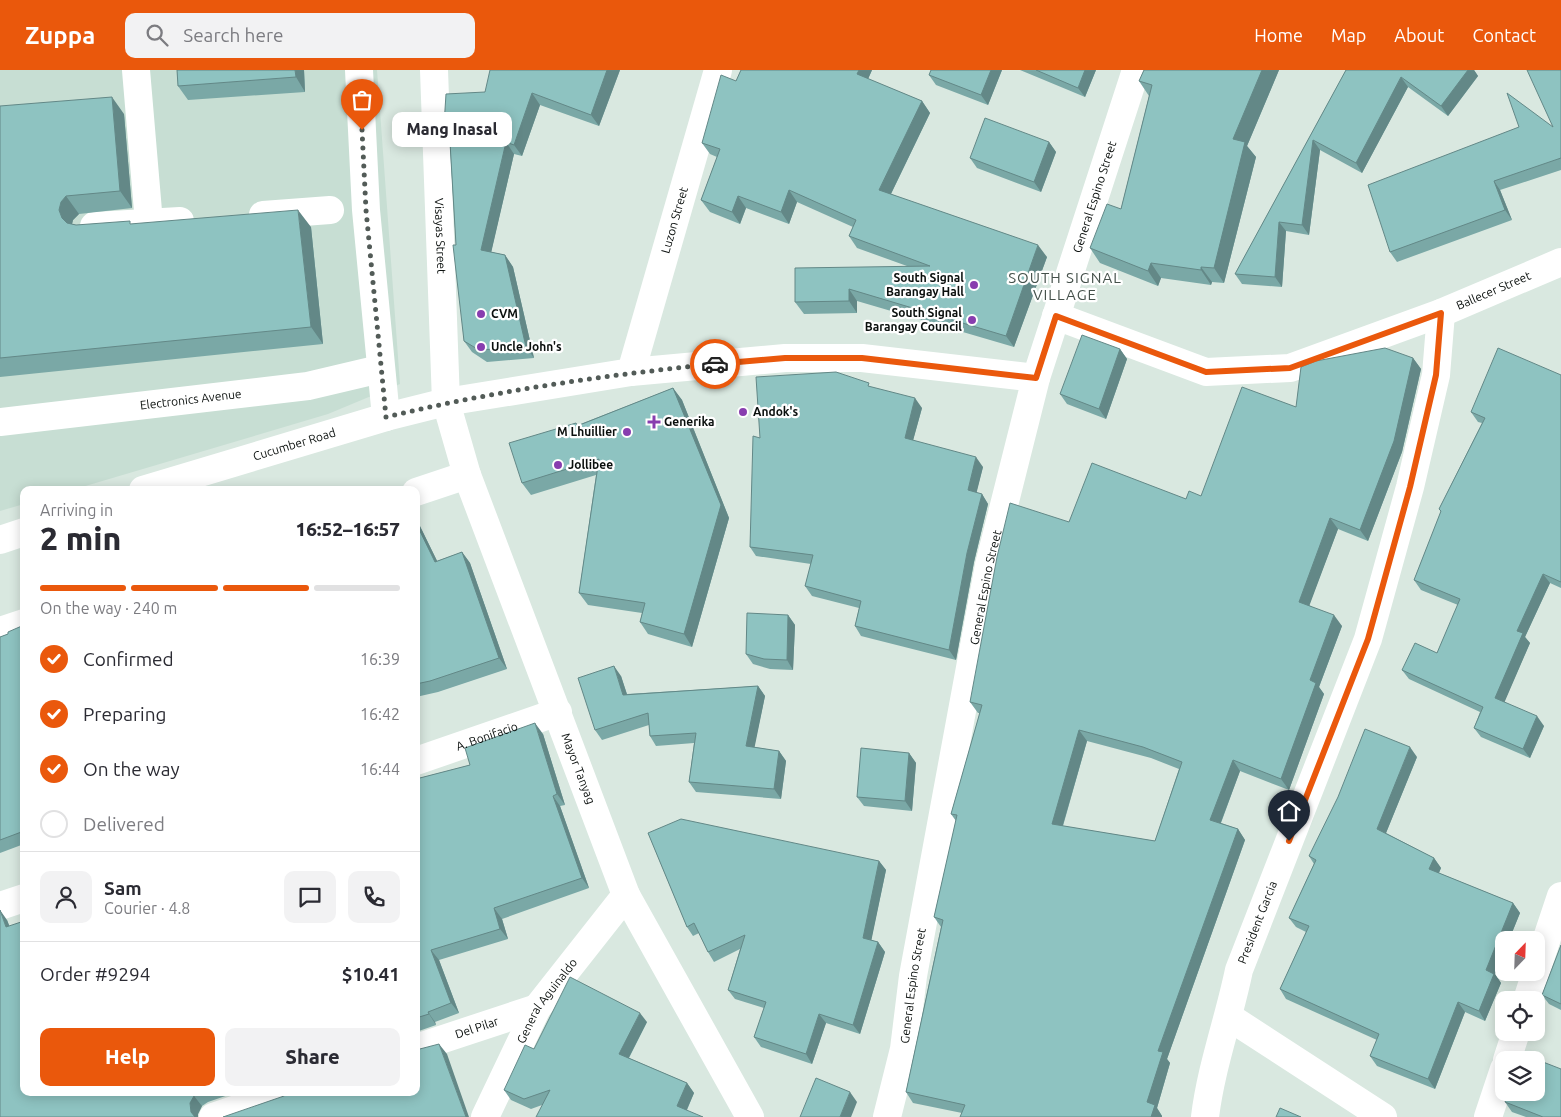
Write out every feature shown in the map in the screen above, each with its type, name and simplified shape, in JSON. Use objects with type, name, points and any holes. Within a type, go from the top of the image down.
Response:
[{"type":"street","points":[[136,70],[149,223]]},
{"type":"street","points":[[359,70],[366,210],[386,417]]},
{"type":"street","name":"Visayas Street","points":[[434,70],[446,402]]},
{"type":"street","name":"Luzon Street","points":[[631,372],[718,70]]},
{"type":"street","name":"General Espino Street","points":[[887,1117],[904,1049],[913,976],[989,565],[1036,378],[1136,70]]},
{"type":"street","points":[[235,217],[330,210]]},
{"type":"street","points":[[87,227],[206,219]]},
{"type":"street","name":"Ballecer Street","points":[[1056,316],[1206,372],[1290,368],[1441,313],[1561,262]]},
{"type":"street","name":"President Garcia","points":[[1205,1117],[1209,1087],[1240,970],[1368,639],[1410,487],[1436,375],[1441,313]]},
{"type":"street","name":"Cucumber Road","points":[[156,486],[386,417],[446,402],[631,372],[785,358],[862,358],[1036,378]]},
{"type":"street","name":"Electronics Avenue","points":[[0,422],[308,386],[380,369]]},
{"type":"street","name":"Mayor Tanyag","points":[[446,402],[467,475],[626,895],[750,1117]]},
{"type":"street","points":[[420,491],[467,475]]},
{"type":"street","points":[[0,540],[20,533]]},
{"type":"street","points":[[0,631],[20,624]]},
{"type":"street","name":"A. Bonifacio","points":[[420,760],[558,712]]},
{"type":"street","name":"General Aguinaldo","points":[[485,1117],[537,1008],[626,895]]},
{"type":"street","points":[[1545,945],[1561,896]]},
{"type":"street","points":[[0,906],[20,899]]},
{"type":"street","name":"Del Pilar","points":[[420,1047],[537,1008]]},
{"type":"street","points":[[1229,1017],[1383,1117]]},
{"type":"street","points":[[213,1117],[274,1096]]},
{"type":"street","points":[[1488,1117],[1495,1096]]},
{"type":"shaded area","points":[[0,70],[377,70],[400,384],[328,414],[85,486],[20,486],[20,505],[0,511]]},
{"type":"building","points":[[177,70],[295,70],[296,77],[178,86]]},
{"type":"building","points":[[490,70],[607,70],[591,115],[532,93],[514,145],[506,142],[481,250],[505,255],[526,347],[479,350],[464,341],[453,245],[456,245],[449,125],[444,125],[446,94],[485,92]]},
{"type":"building","points":[[741,70],[859,70],[857,74],[922,101],[879,190],[1038,245],[1006,336],[849,289],[849,301],[795,302],[795,268],[930,266],[849,236],[856,220],[789,190],[781,212],[738,196],[732,212],[701,200],[720,149],[702,143],[721,75],[736,81]]},
{"type":"building","points":[[931,70],[991,70],[981,95],[929,75]]},
{"type":"building","points":[[1036,70],[1085,70],[1078,88]]},
{"type":"building","points":[[1144,70],[1262,70],[1233,139],[1245,142],[1214,268],[1201,267],[1201,270],[1151,263],[1148,271],[1090,248],[1107,204],[1121,209],[1152,85],[1139,81]]},
{"type":"building","points":[[1346,70],[1468,70],[1441,106],[1401,77],[1356,163],[1313,140],[1302,225],[1279,222],[1275,277],[1235,274]]},
{"type":"building","points":[[1527,70],[1561,70],[1561,158],[1494,181],[1505,210],[1390,252],[1368,185],[1519,127],[1507,93],[1553,127]]},
{"type":"building","points":[[112,97],[120,191],[66,196],[61,202],[59,210],[62,218],[67,223],[76,225],[130,221],[130,224],[298,210],[311,327],[0,358],[0,106]]},
{"type":"building","points":[[985,118],[1049,142],[1034,182],[970,158]]},
{"type":"building","points":[[1082,335],[1120,349],[1099,409],[1060,394]]},
{"type":"building","points":[[1385,348],[1413,358],[1394,441],[1360,530],[1330,518],[1299,602],[1334,615],[1310,680],[1316,683],[1281,779],[1233,760],[1210,820],[1238,829],[1158,1051],[1163,1052],[1147,1102],[1155,1105],[1151,1117],[960,1117],[965,1105],[906,1092],[943,920],[934,917],[957,815],[951,814],[982,705],[970,702],[997,557],[1010,503],[1069,522],[1092,463],[1186,499],[1189,491],[1201,496],[1242,387],[1296,407],[1301,367],[1316,361]],"holes":[[[1079,730],[1143,747],[1182,762],[1155,841],[1052,824]]]},
{"type":"building","points":[[1498,348],[1561,375],[1561,582],[1543,574],[1517,631],[1523,633],[1495,698],[1537,716],[1523,749],[1474,728],[1483,707],[1402,670],[1415,643],[1437,653],[1460,599],[1414,580],[1441,511],[1439,509],[1485,418],[1471,412]]},
{"type":"building","points":[[836,372],[869,383],[868,386],[915,398],[905,438],[976,457],[968,490],[982,494],[967,553],[949,650],[855,626],[861,601],[805,586],[813,555],[750,547],[753,436],[760,438],[756,377]]},
{"type":"building","points":[[673,388],[721,505],[684,634],[640,622],[645,603],[579,593],[599,459],[522,483],[509,443],[576,423],[577,426]]},
{"type":"building","points":[[420,531],[435,562],[462,552],[499,658],[420,683]]},
{"type":"building","points":[[747,613],[788,615],[787,660],[764,659],[746,654]]},
{"type":"building","points":[[20,627],[20,832],[0,840],[0,637],[8,634],[8,632]]},
{"type":"building","points":[[614,666],[623,695],[758,686],[746,746],[779,751],[774,789],[689,782],[696,733],[650,736],[648,713],[595,730],[578,678]]},
{"type":"building","points":[[535,723],[557,794],[553,796],[582,878],[494,908],[500,929],[431,950],[451,1003],[420,1017],[420,778],[470,765],[465,748]]},
{"type":"building","points":[[1365,729],[1410,747],[1377,829],[1434,858],[1429,869],[1513,903],[1502,931],[1495,931],[1495,948],[1486,970],[1494,974],[1479,1011],[1458,1002],[1428,1079],[1370,1056],[1379,1034],[1280,989],[1309,926],[1289,918],[1316,860],[1309,856],[1338,797]]},
{"type":"building","points":[[861,748],[909,753],[905,801],[857,797]]},
{"type":"building","points":[[681,819],[879,861],[863,938],[878,942],[853,1025],[819,1014],[806,1054],[754,1037],[766,1002],[728,990],[745,935],[708,952],[694,923],[687,927],[648,833]]},
{"type":"building","points":[[0,910],[6,927],[20,922],[20,1096],[194,1096],[190,1103],[191,1112],[195,1117],[0,1117]]},
{"type":"building","points":[[1561,945],[1561,1004],[1545,996],[1544,991]]},
{"type":"building","points":[[570,977],[640,1013],[619,1054],[687,1083],[677,1106],[703,1117],[536,1117],[550,1090],[524,1099],[504,1090],[525,1045],[534,1049]]},
{"type":"building","points":[[439,1044],[466,1117],[223,1117],[284,1096],[420,1096],[420,1049]]},
{"type":"building","points":[[1545,1063],[1561,1069],[1561,1117],[1543,1117],[1505,1102],[1545,1101]]},
{"type":"building","points":[[816,1078],[850,1092],[840,1117],[800,1117]]},
{"type":"building","points":[[1280,1108],[1301,1117],[1276,1117]]},
{"type":"way so far","points":[[362,130],[366,210],[386,417],[446,402],[631,372],[715,364]]},
{"type":"place","name":"Mang Inasal","points":[[362,130]]},
{"type":"place","name":"South Signal Barangay Hall","points":[[974,285]]},
{"type":"place","name":"CVM","points":[[481,314]]},
{"type":"place","name":"South Signal Barangay Council","points":[[972,320]]},
{"type":"place","name":"Uncle John's","points":[[481,347]]},
{"type":"place","name":"Andok's","points":[[743,412]]},
{"type":"place","name":"Generika","points":[[654,422]]},
{"type":"place","name":"M Lhuillier","points":[[627,432]]},
{"type":"place","name":"Jollibee","points":[[558,465]]},
{"type":"district","name":"SOUTH SIGNAL VILLAGE","points":[[1065,286]]},
{"type":"route","points":[[715,364],[785,358],[862,358],[1036,378],[1056,316],[1206,372],[1290,368],[1441,313],[1436,375],[1410,487],[1368,639],[1289,841]]}]
